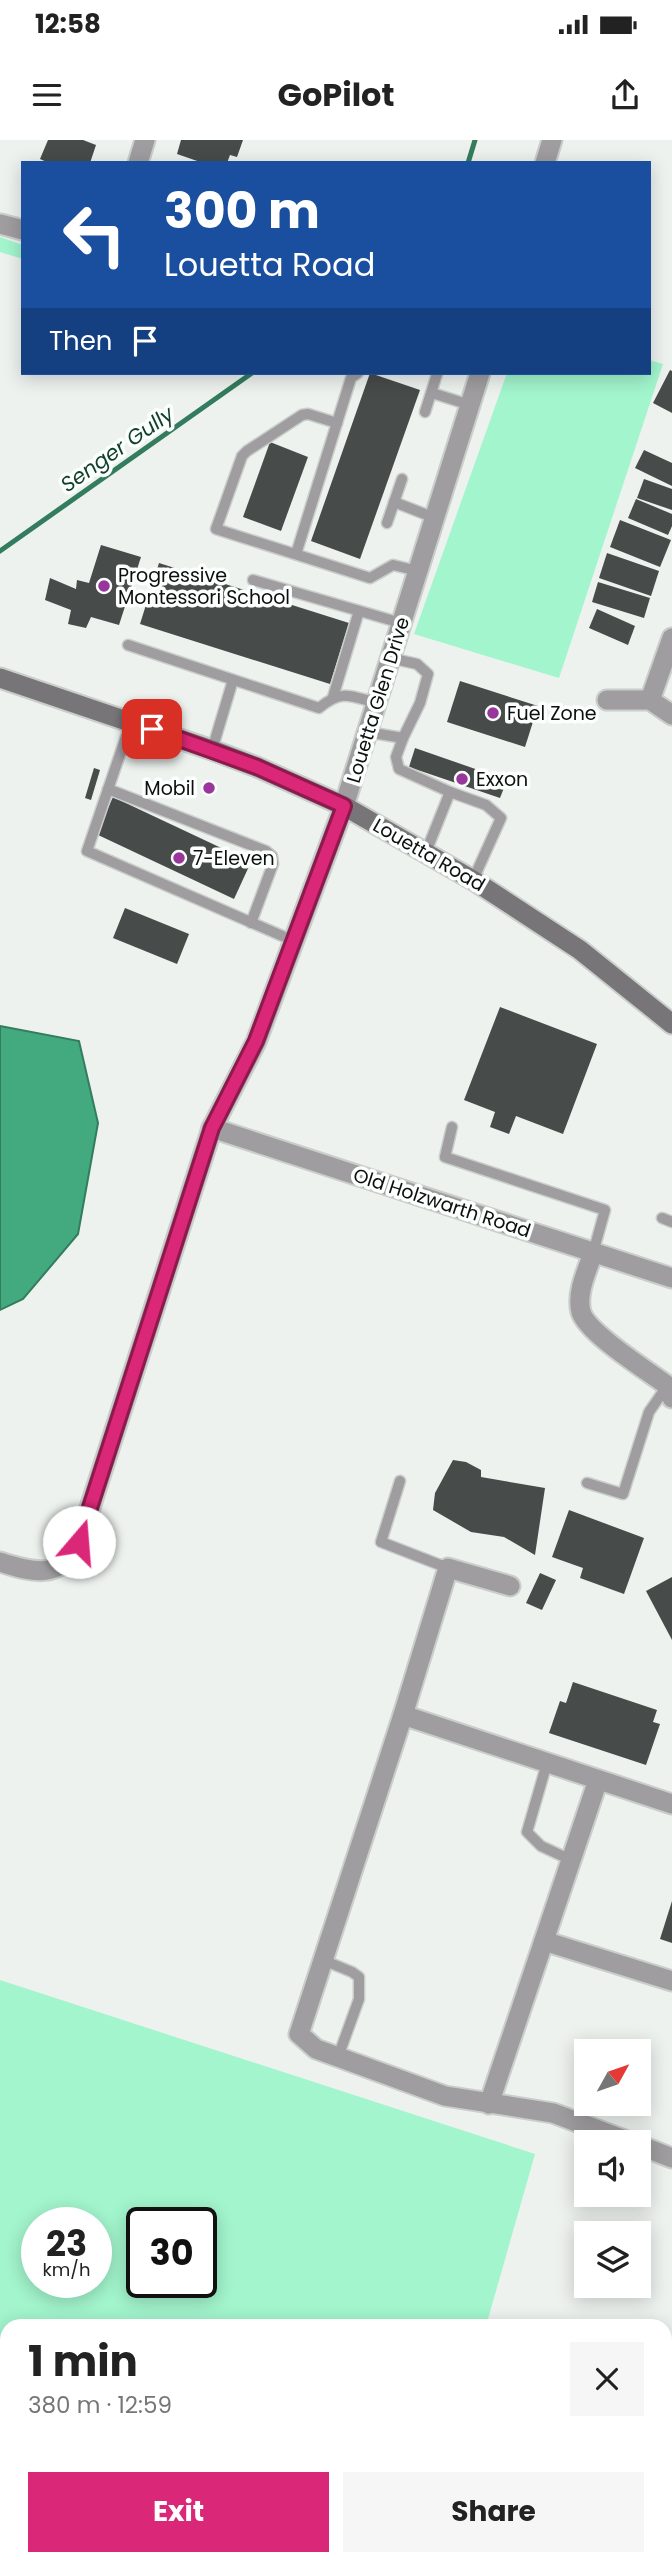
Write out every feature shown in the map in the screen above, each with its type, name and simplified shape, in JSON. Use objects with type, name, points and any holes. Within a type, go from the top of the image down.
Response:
[{"type":"main road","name":"Louetta Road","points":[[0,678],[212,750],[344,806],[473,880],[580,950],[672,1024]]},
{"type":"street","points":[[139,161],[145,140]]},
{"type":"street","points":[[546,161],[552,140]]},
{"type":"street","points":[[0,224],[21,229]]},
{"type":"street","name":"Louetta Glen Drive","points":[[0,1562],[35,1572],[55,1568],[74,1553],[79,1542],[212,1128],[256,1041],[344,806],[479,375]]},
{"type":"street","points":[[650,700],[672,638]]},
{"type":"street","points":[[607,700],[650,700],[672,715]]},
{"type":"street","name":"Old Holzwarth Road","points":[[212,1128],[672,1278]]},
{"type":"street","points":[[593,1253],[581,1290],[582,1312],[595,1332],[670,1392]]},
{"type":"street","points":[[510,1586],[448,1568],[299,2034],[316,2049],[445,2096],[553,2113],[598,2130]]},
{"type":"street","points":[[403,1715],[672,1804]]},
{"type":"street","points":[[489,2104],[598,1780]]},
{"type":"street","points":[[544,1941],[672,1981]]},
{"type":"street","points":[[651,2150],[672,2158]]},
{"type":"lane","points":[[296,554],[351,378],[355,375]]},
{"type":"lane","points":[[425,412],[438,375]]},
{"type":"lane","points":[[432,393],[470,405]]},
{"type":"lane","points":[[337,423],[308,414],[302,415],[247,451],[242,456],[216,529],[370,578],[393,565],[418,571]]},
{"type":"lane","points":[[387,523],[401,479]]},
{"type":"lane","points":[[394,502],[435,518]]},
{"type":"lane","points":[[253,580],[401,623]]},
{"type":"lane","points":[[333,697],[359,611]]},
{"type":"lane","points":[[128,645],[319,708],[333,697],[345,695],[377,703]]},
{"type":"lane","points":[[390,658],[417,664],[428,674],[420,703],[396,757],[399,769],[486,805],[501,818],[473,880]]},
{"type":"lane","points":[[212,750],[233,680]]},
{"type":"lane","points":[[131,722],[87,851],[294,941]]},
{"type":"lane","points":[[368,732],[403,737]]},
{"type":"lane","points":[[108,789],[266,851],[272,856],[274,864],[251,923]]},
{"type":"lane","points":[[426,852],[450,792]]},
{"type":"lane","points":[[452,1127],[445,1157],[605,1210],[593,1253]]},
{"type":"lane","points":[[587,1483],[623,1494],[649,1412],[670,1392]]},
{"type":"lane","points":[[400,1481],[381,1542],[448,1568]]},
{"type":"lane","points":[[547,1763],[527,1832],[541,1846],[571,1860]]},
{"type":"lane","points":[[323,1960],[359,1977],[359,1999],[338,2057]]},
{"type":"shaded area","points":[[0,237],[21,244],[21,258],[0,252]]},
{"type":"shaded area","points":[[651,361],[663,364],[559,678],[414,634],[506,375],[651,375]]},
{"type":"shaded area","points":[[0,1026],[79,1041],[98,1123],[78,1234],[23,1299],[0,1310]]},
{"type":"shaded area","points":[[0,1980],[535,2154],[488,2319],[0,2319]]},
{"type":"building","points":[[48,140],[83,140],[96,145],[91,161],[40,159]]},
{"type":"building","points":[[181,140],[243,140],[237,157],[230,155],[228,161],[197,161],[177,154]]},
{"type":"building","points":[[670,370],[672,371],[672,413],[653,403]]},
{"type":"building","points":[[369,375],[420,390],[360,559],[311,541]]},
{"type":"building","points":[[270,442],[308,457],[281,531],[243,517]]},
{"type":"building","points":[[644,450],[672,463],[672,486],[635,468]]},
{"type":"building","points":[[644,479],[672,489],[672,510],[637,498]]},
{"type":"building","points":[[636,499],[672,514],[672,526],[668,535],[628,518]]},
{"type":"building","points":[[620,520],[671,540],[660,567],[610,547]]},
{"type":"building","name":"Progressive Montessori School","points":[[101,545],[141,557],[119,625],[91,617],[86,628],[68,624],[71,610],[45,600],[50,578],[76,589],[77,580],[89,583]]},
{"type":"building","points":[[607,553],[659,571],[651,596],[599,578]]},
{"type":"building","points":[[159,563],[349,623],[330,684],[140,624]]},
{"type":"building","points":[[598,582],[650,598],[644,618],[592,602]]},
{"type":"building","points":[[597,609],[635,626],[628,645],[589,628]]},
{"type":"building","points":[[460,681],[538,706],[525,747],[447,722]]},
{"type":"building","points":[[415,748],[507,780],[500,798],[409,767]]},
{"type":"building","points":[[94,768],[100,770],[91,800],[85,798]]},
{"type":"building","points":[[113,797],[251,862],[234,899],[96,834]]},
{"type":"building","points":[[125,908],[189,934],[177,964],[113,938]]},
{"type":"building","points":[[500,1007],[597,1044],[563,1134],[516,1116],[509,1134],[490,1127],[495,1112],[464,1100]]},
{"type":"building","points":[[453,1460],[466,1462],[481,1470],[481,1477],[545,1488],[535,1555],[504,1537],[471,1532],[433,1510],[435,1493]]},
{"type":"building","points":[[569,1510],[644,1538],[624,1594],[580,1578],[583,1568],[552,1557]]},
{"type":"building","points":[[540,1573],[556,1580],[542,1610],[526,1603]]},
{"type":"building","points":[[672,1577],[672,1640],[646,1591]]},
{"type":"building","points":[[573,1682],[657,1710],[653,1722],[660,1724],[646,1765],[549,1733],[560,1701],[566,1703]]},
{"type":"building","points":[[672,1901],[672,1943],[660,1939]]},
{"type":"waterway","name":"Senger Gully","points":[[469,161],[475,140]]},
{"type":"waterway","name":"Senger Gully","points":[[0,551],[249,375]]},
{"type":"place","name":"Progressive Montessori School","points":[[104,586]]},
{"type":"place","name":"Fuel Zone","points":[[493,713]]},
{"type":"place","name":"Exxon","points":[[462,779]]},
{"type":"place","name":"Mobil","points":[[209,788]]},
{"type":"place","name":"7-Eleven","points":[[179,858]]},
{"type":"route","points":[[79,1542],[212,1128],[256,1041],[344,806],[257,767],[152,729]]}]
